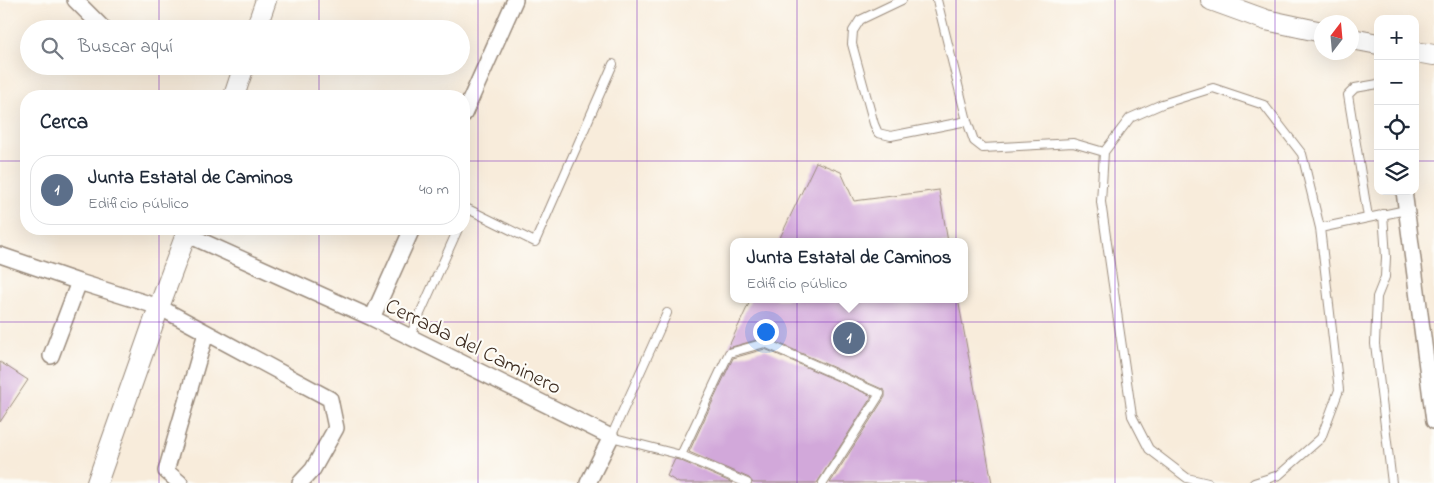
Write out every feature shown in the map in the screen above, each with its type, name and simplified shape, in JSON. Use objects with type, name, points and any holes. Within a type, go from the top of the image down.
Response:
[{"type":"main road","points":[[259,20],[266,0]]},
{"type":"main road","points":[[1211,0],[1266,20],[1314,30]]},
{"type":"main road","points":[[1359,40],[1374,43]]},
{"type":"main road","points":[[1419,53],[1434,55]]},
{"type":"main road","points":[[236,90],[241,75]]},
{"type":"main road","points":[[97,483],[186,235]]},
{"type":"street","points":[[75,0],[95,20]]},
{"type":"street","points":[[470,101],[515,0]]},
{"type":"street","points":[[1404,195],[1434,421]]},
{"type":"street","name":"Cerrada del Caminero","points":[[196,235],[410,336],[610,436]]},
{"type":"street","points":[[372,318],[409,235]]},
{"type":"street","points":[[0,255],[159,307],[330,399],[336,428],[313,469],[300,483]]},
{"type":"street","points":[[52,356],[79,282]]},
{"type":"street","points":[[180,483],[166,471],[206,333]]},
{"type":"street","points":[[588,483],[610,436]]},
{"type":"lane","points":[[902,0],[860,20],[852,32],[852,44],[878,133],[891,136],[967,121]]},
{"type":"lane","points":[[937,0],[967,121],[974,141],[984,148],[1073,144],[1104,152]]},
{"type":"lane","points":[[470,210],[535,242],[613,64]]},
{"type":"lane","points":[[1368,217],[1348,95],[1355,88],[1374,85]]},
{"type":"lane","points":[[1208,483],[1187,478],[1149,449],[1132,416],[1101,202],[1104,152],[1130,118],[1162,104],[1213,88],[1264,105],[1302,154],[1320,228],[1339,390],[1321,438],[1279,475],[1254,483]]},
{"type":"lane","points":[[1320,228],[1406,210]]},
{"type":"lane","points":[[1383,214],[1386,257],[1385,277],[1377,297],[1375,344],[1392,483]]},
{"type":"lane","points":[[410,336],[455,235]]},
{"type":"lane","points":[[610,436],[667,313]]},
{"type":"lane","points":[[681,455],[729,353],[765,343],[880,394],[823,483]]},
{"type":"lane","name":"Cerrada del Caminero","points":[[610,436],[681,455],[747,483]]},
{"type":"building","points":[[816,162],[841,172],[854,201],[939,190],[947,238],[780,238]]},
{"type":"building","points":[[749,303],[959,303],[992,483],[830,483],[885,397],[885,391],[767,338],[728,348]]},
{"type":"building","points":[[765,349],[872,396],[817,483],[753,483],[749,478],[689,452],[733,358]]},
{"type":"building","points":[[0,362],[28,380],[0,422]]},
{"type":"building","points":[[675,459],[733,483],[679,483],[667,476]]},
{"type":"place","name":"Junta Estatal de Caminos","points":[[849,338]]}]
